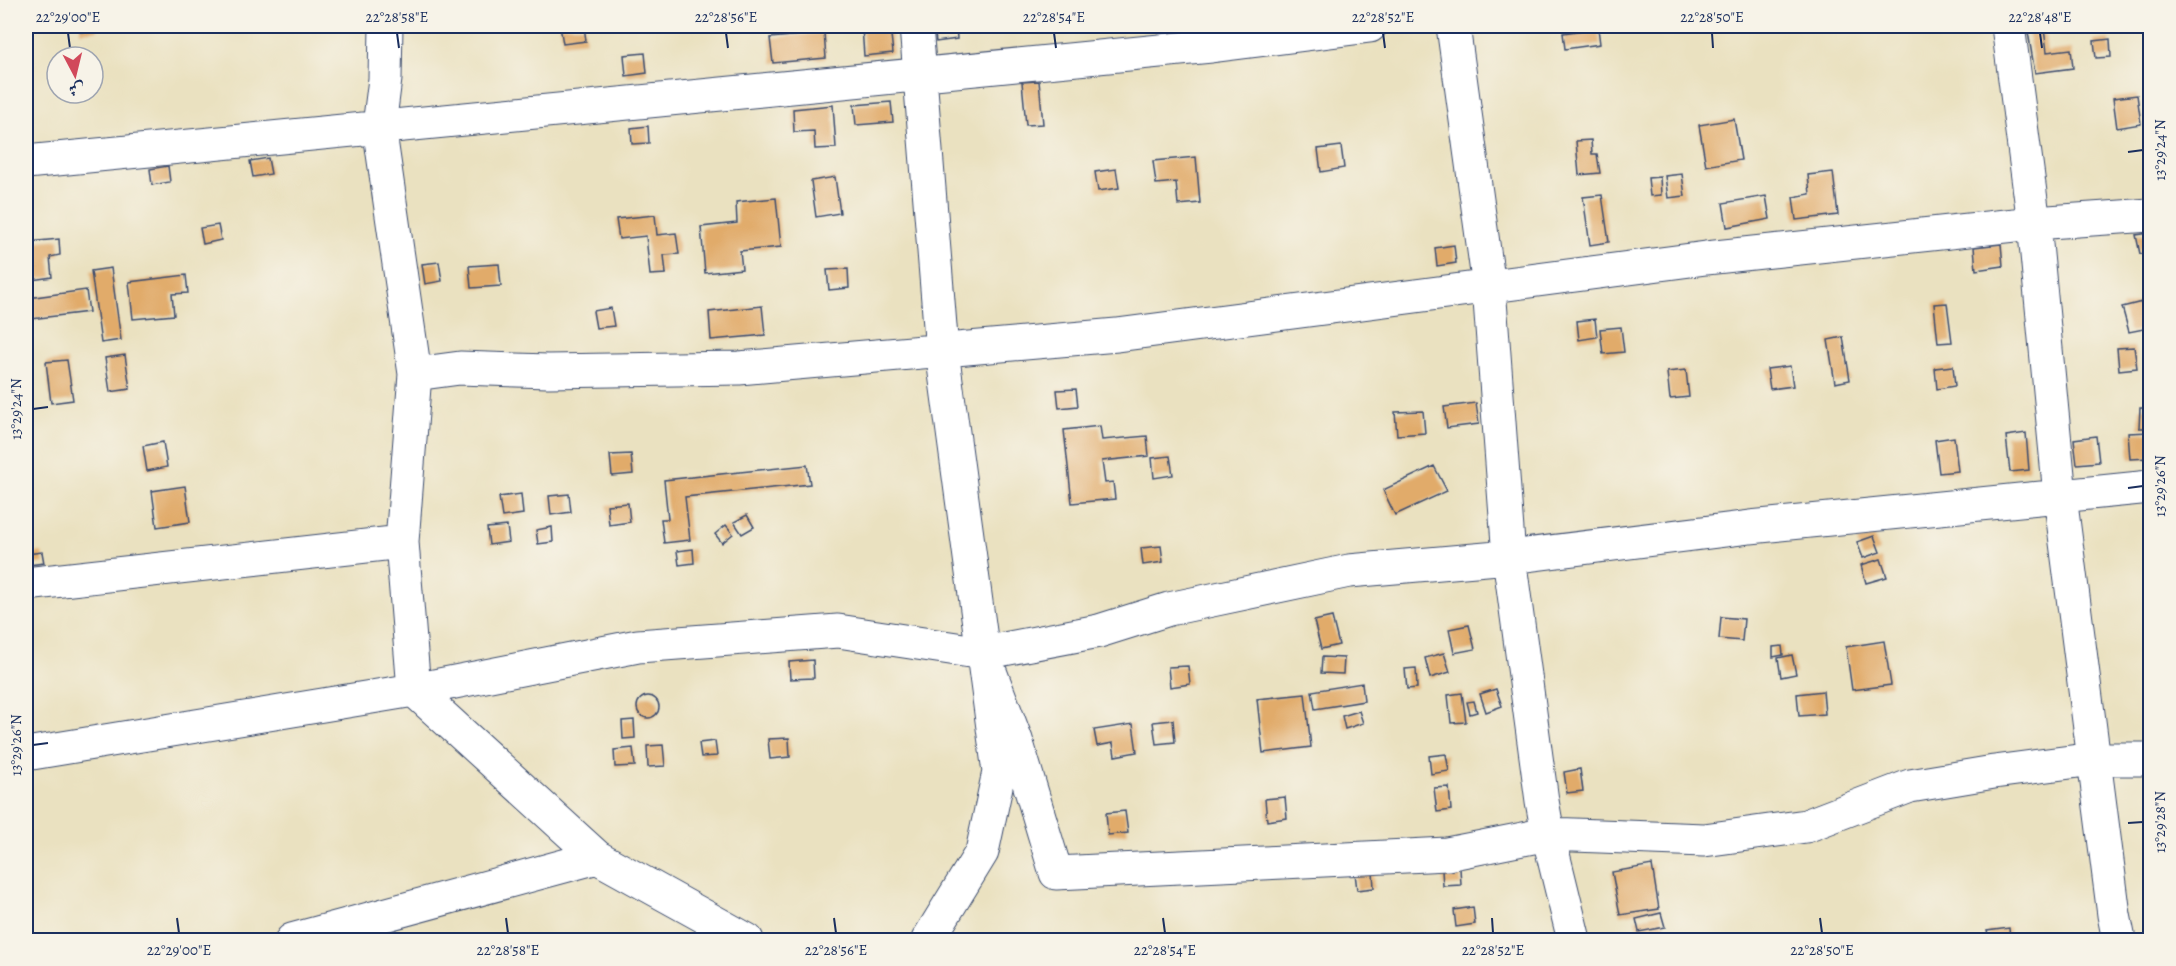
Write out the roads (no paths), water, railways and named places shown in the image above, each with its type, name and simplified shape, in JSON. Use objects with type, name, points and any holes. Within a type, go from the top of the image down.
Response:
[{"type":"street","points":[[386,26],[385,79],[379,126],[415,374],[402,542],[414,690],[597,857],[747,940]]},
{"type":"street","points":[[916,26],[942,351],[999,772],[982,852],[928,940]]},
{"type":"street","points":[[26,162],[1211,46],[1370,26]]},
{"type":"street","points":[[1453,26],[1489,287],[1509,557],[1548,834],[1574,940]]},
{"type":"street","points":[[2008,26],[2034,223],[2060,496],[2118,940]]},
{"type":"street","points":[[415,374],[460,368],[548,371],[739,368],[1117,335],[1706,258],[2034,223],[2151,214]]},
{"type":"street","points":[[26,754],[414,690],[638,646],[838,631],[983,653],[1099,631],[1169,609],[1348,571],[1509,557],[1749,527],[2151,487]]},
{"type":"street","points":[[26,584],[402,542]]},
{"type":"street","points":[[983,653],[1016,740],[1056,873],[1447,854],[1548,834],[1716,838],[1806,826],[1910,786],[2094,759],[2151,759]]},
{"type":"street","points":[[292,940],[597,857]]}]
